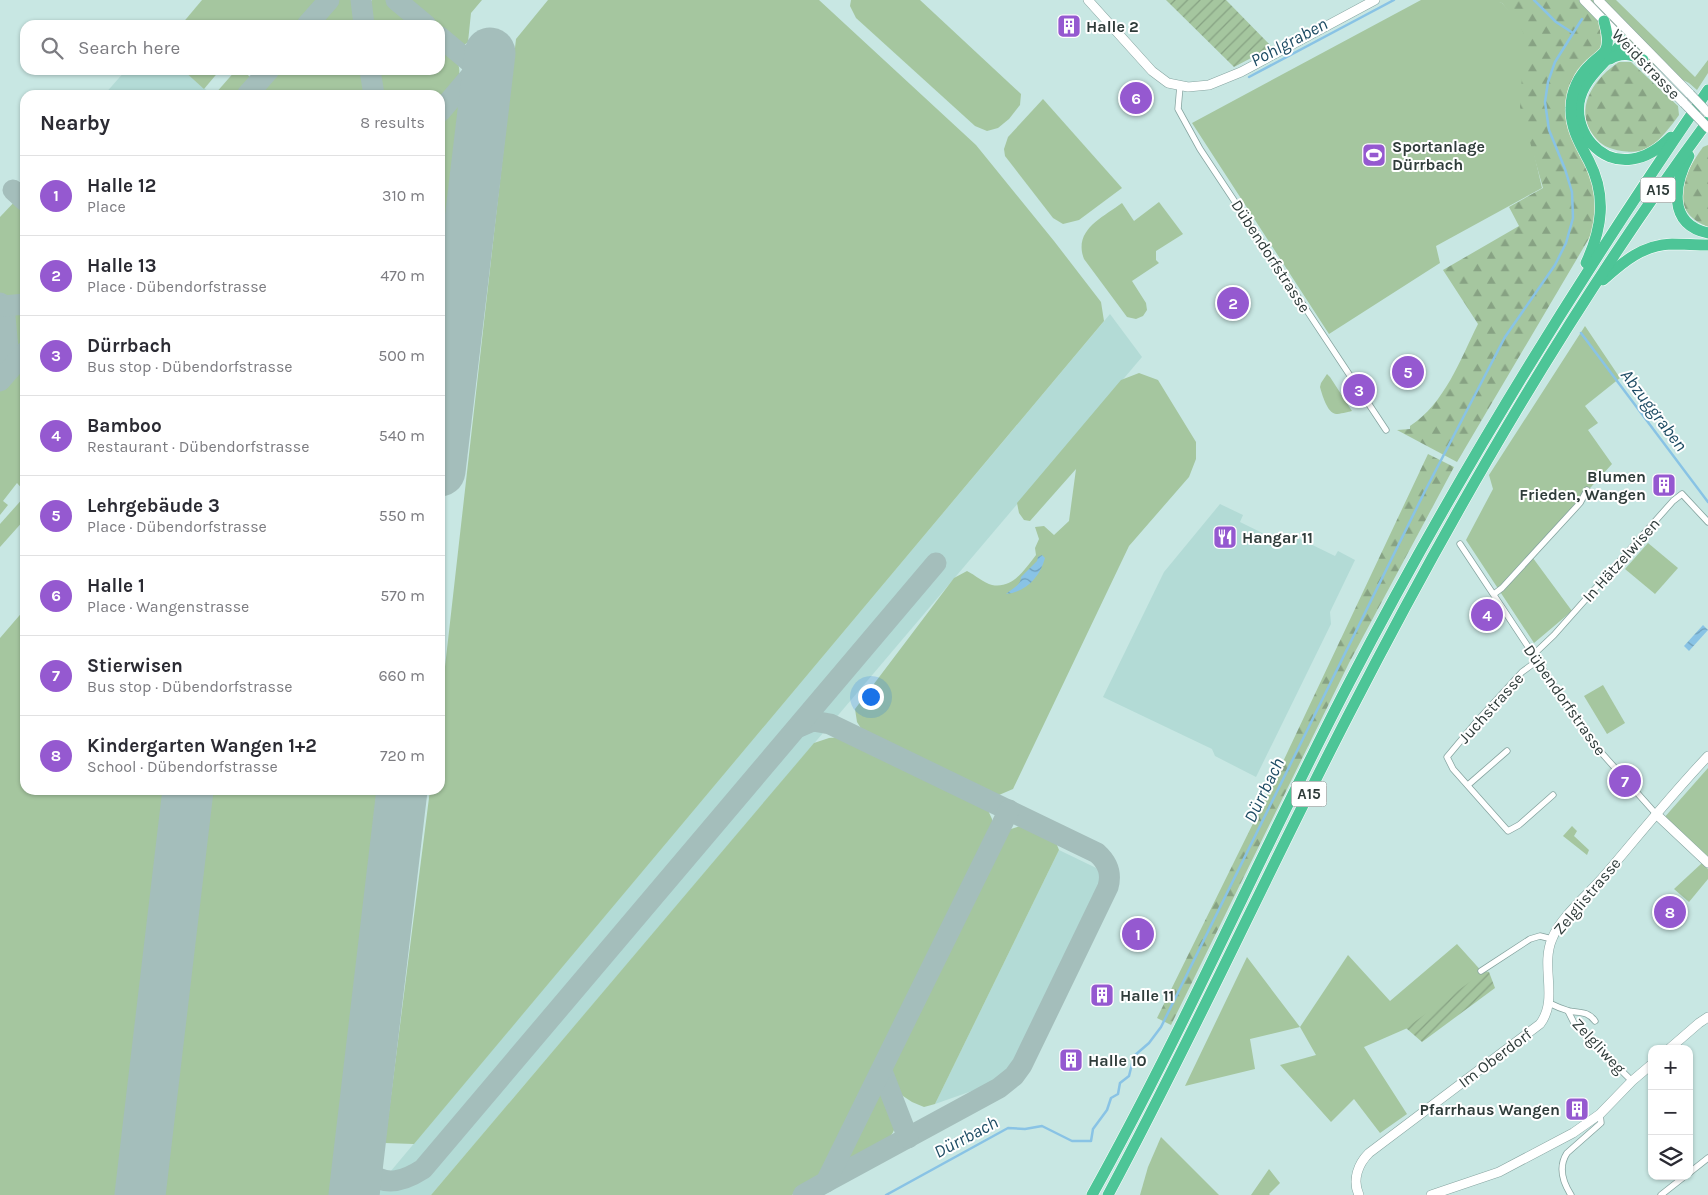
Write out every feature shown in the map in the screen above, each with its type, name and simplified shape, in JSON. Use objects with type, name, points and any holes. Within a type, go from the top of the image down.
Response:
[{"type":"highway","points":[[1604,21],[1607,36],[1604,57]]},
{"type":"highway","points":[[1622,40],[1612,44],[1586,84],[1579,103],[1582,130],[1588,139],[1597,149],[1608,156],[1628,160],[1642,157],[1661,146],[1685,123]]},
{"type":"highway","points":[[1565,306],[1592,251],[1600,226],[1601,209],[1596,178],[1572,125],[1571,104],[1574,88],[1588,67],[1604,57],[1623,54],[1647,57]]},
{"type":"highway","name":"A15","points":[[1092,1195],[1157,1073],[1326,729],[1403,581],[1488,432],[1565,306],[1708,90]]},
{"type":"highway","points":[[1708,122],[1684,166],[1679,178],[1677,195],[1678,207],[1684,218],[1694,228],[1708,233]]},
{"type":"highway","name":"A15","points":[[1108,1195],[1172,1074],[1317,777],[1412,594],[1488,458],[1591,291],[1669,174],[1708,122]]},
{"type":"highway","points":[[1591,291],[1625,260],[1640,252],[1667,245],[1708,245]]},
{"type":"street","points":[[1088,0],[1152,71],[1168,83],[1199,87],[1222,81],[1241,72],[1375,0]]},
{"type":"street","name":"Weidstrasse","points":[[1584,0],[1622,40],[1647,57],[1690,94],[1708,113]]},
{"type":"street","name":"Weidstrasse","points":[[1598,0],[1618,20],[1684,103],[1708,128]]},
{"type":"street","points":[[1618,20],[1622,40]]},
{"type":"street","name":"Dübendorfstrasse","points":[[1180,86],[1178,109],[1200,149],[1386,430]]},
{"type":"street","points":[[1494,594],[1502,588],[1580,503],[1587,490]]},
{"type":"street","name":"In Hätzelwisen","points":[[1534,655],[1673,501],[1682,494],[1708,522]]},
{"type":"street","name":"Dübendorfstrasse","points":[[1460,544],[1537,661],[1599,750],[1656,814],[1708,863]]},
{"type":"street","name":"Juchstrasse","points":[[1468,785],[1453,769],[1447,757],[1522,672],[1537,661]]},
{"type":"street","points":[[1507,751],[1468,785],[1508,831],[1518,825],[1553,795]]},
{"type":"street","name":"Zelglistrasse","points":[[1481,971],[1530,938],[1540,936],[1552,939],[1560,924],[1604,876],[1673,793],[1708,756]]},
{"type":"street","points":[[1549,1003],[1547,956],[1552,939]]},
{"type":"street","name":"Zelgliweg","points":[[1549,1003],[1568,1011],[1586,1012],[1595,1021]]},
{"type":"street","name":"Im Oberdorf","points":[[1359,1195],[1357,1190],[1358,1170],[1360,1163],[1369,1153],[1533,1029],[1543,1019],[1549,1003]]},
{"type":"street","name":"Zelgliweg","points":[[1568,1011],[1575,1025],[1632,1081]]},
{"type":"street","points":[[1674,1045],[1708,1017]]},
{"type":"street","points":[[1431,1195],[1504,1170],[1573,1133],[1600,1114],[1648,1067]]},
{"type":"street","points":[[1571,1195],[1562,1175],[1561,1166],[1563,1158],[1601,1123],[1600,1114]]},
{"type":"street","points":[[1693,1170],[1708,1158]]},
{"type":"street","points":[[1661,1195],[1680,1180]]},
{"type":"shaded area","points":[[122,75],[189,75],[206,90],[108,90]]},
{"type":"shaded area","points":[[1110,314],[1142,357],[431,1195],[378,1195],[380,1184]]},
{"type":"shaded area","points":[[1220,504],[1243,515],[1240,522],[1289,546],[1294,536],[1335,556],[1338,551],[1355,560],[1330,612],[1331,624],[1256,777],[1215,756],[1212,749],[1103,697],[1164,572]]},
{"type":"shaded area","points":[[1059,850],[1119,879],[1026,1072],[935,1104]]},
{"type":"green space","points":[[202,0],[318,0],[302,20],[185,20]]},
{"type":"green space","points":[[336,0],[355,0],[358,3],[360,20],[319,20]]},
{"type":"green space","points":[[372,0],[388,0],[411,20],[370,20],[369,5]]},
{"type":"green space","points":[[408,0],[482,0],[471,13],[468,42],[463,46],[445,31],[445,20],[431,20]]},
{"type":"green space","points":[[548,0],[819,0],[976,145],[1101,302],[1104,321],[414,1144],[385,1143],[429,795],[445,795],[445,667],[516,39]]},
{"type":"green space","points":[[851,0],[920,0],[1021,94],[1020,105],[1009,119],[998,128],[987,131],[975,126],[856,18],[850,6]]},
{"type":"green space","points":[[1166,0],[1226,0],[1272,47],[1234,67]]},
{"type":"green space","name":"Sportanlage Dürrbach","points":[[1421,0],[1494,0],[1502,3],[1522,25],[1530,45],[1524,110],[1542,188],[1436,246],[1440,263],[1329,334],[1192,123]]},
{"type":"green space","points":[[1486,0],[1584,0],[1604,21],[1607,44],[1574,88],[1593,171],[1601,218],[1457,462],[1397,430],[1410,429],[1410,426],[1433,405],[1458,366],[1478,324],[1443,270],[1519,226],[1509,207],[1543,188],[1520,107],[1522,76],[1528,43],[1520,26],[1502,3]]},
{"type":"green space","points":[[1584,0],[1616,0],[1695,77],[1708,60],[1708,73],[1697,90],[1689,83],[1643,60]]},
{"type":"green space","points":[[445,48],[454,56],[458,65],[459,77],[457,82],[445,97],[445,90],[379,90],[376,75],[445,75]]},
{"type":"green space","points":[[1619,62],[1631,62],[1678,106],[1679,115],[1659,140],[1649,148],[1636,152],[1613,149],[1606,146],[1595,137],[1586,120],[1587,101],[1596,83]]},
{"type":"green space","points":[[189,75],[216,75],[204,89]]},
{"type":"green space","points":[[232,75],[248,75],[250,77],[249,79],[251,80],[242,90],[218,90]]},
{"type":"green space","points":[[273,75],[366,75],[367,90],[259,90]]},
{"type":"green space","points":[[1043,99],[1122,188],[1079,220],[1063,224],[1053,218],[1005,156],[1004,149],[1008,137]]},
{"type":"green space","points":[[460,102],[445,252],[445,115],[455,103]]},
{"type":"green space","points":[[1708,145],[1708,227],[1695,220],[1687,211],[1683,202],[1682,191],[1689,169],[1703,147]]},
{"type":"green space","points":[[18,198],[20,200],[20,349],[0,372],[0,217]]},
{"type":"green space","points":[[1159,202],[1183,234],[1156,251],[1156,260],[1159,263],[1132,281],[1146,303],[1147,310],[1143,316],[1136,319],[1127,317],[1084,259],[1082,240],[1091,226],[1122,203],[1134,221]]},
{"type":"green space","points":[[1585,326],[1620,378],[1585,406],[1598,423],[1588,430],[1612,464],[1530,554],[1572,611],[1534,643],[1466,540],[1493,489],[1489,475]]},
{"type":"green space","points":[[20,367],[20,486],[17,483],[3,501],[8,505],[0,515],[0,390]]},
{"type":"green space","points":[[1139,373],[1158,380],[1196,442],[1196,459],[1189,477],[1129,546],[1013,789],[999,795],[981,791],[866,736],[857,722],[855,709],[954,578],[967,571],[992,585],[1006,584],[1018,577],[1036,555],[1035,548],[1039,539],[1035,527],[1044,526],[1054,535],[1069,521],[1076,469],[1030,521],[1024,520],[1019,513],[1017,503],[1121,380]]},
{"type":"green space","points":[[1327,374],[1352,411],[1336,414],[1330,410],[1320,387]]},
{"type":"green space","points":[[1428,454],[1454,467],[1349,663],[1171,1025],[1157,1018],[1272,785]]},
{"type":"green space","points":[[20,502],[20,525],[0,547],[0,524]]},
{"type":"green space","points":[[1648,543],[1678,568],[1655,594],[1625,569]]},
{"type":"green space","points":[[20,615],[20,795],[376,795],[330,1195],[0,1195],[0,638]]},
{"type":"green space","points":[[1603,685],[1625,723],[1607,734],[1584,696]]},
{"type":"green space","points":[[843,737],[986,806],[992,819],[992,831],[843,1137],[817,1178],[792,1195],[431,1195],[814,743],[829,738]]},
{"type":"green space","points":[[1708,768],[1708,857],[1663,819]]},
{"type":"green space","points":[[1023,825],[1055,840],[1059,850],[935,1104],[924,1107],[900,1094],[893,1082],[892,1064],[998,841],[1008,830]]},
{"type":"green space","points":[[1572,826],[1577,831],[1574,836],[1589,850],[1587,855],[1563,836]]},
{"type":"green space","points":[[1702,863],[1708,869],[1708,879],[1689,902],[1674,889]]},
{"type":"green space","points":[[1457,944],[1485,975],[1419,1023],[1364,1047],[1407,1114],[1380,1133],[1354,1099],[1331,1122],[1280,1065],[1316,1055],[1300,1027],[1348,955],[1390,1001]]},
{"type":"green space","points":[[1247,957],[1300,1027],[1250,1039],[1255,1069],[1185,1086]]},
{"type":"green space","points":[[1485,971],[1489,972],[1495,988],[1422,1042],[1406,1028]]},
{"type":"green space","points":[[882,1087],[894,1117],[894,1129],[884,1143],[841,1168]]},
{"type":"green space","points":[[1161,1137],[1219,1195],[1140,1195],[1148,1167]]},
{"type":"green space","points":[[1269,1169],[1280,1183],[1270,1195],[1251,1195]]},
{"type":"water","points":[[1042,555],[1045,558],[1036,577],[1026,587],[1006,594],[1018,585],[1021,577],[1037,561],[1038,557]]},
{"type":"water","points":[[1703,625],[1708,630],[1689,651],[1684,646]]},
{"type":"waterway","name":"Pohlgraben","points":[[1249,77],[1394,0]]},
{"type":"waterway","name":"Pohlgraben","points":[[1534,0],[1556,22],[1573,33]]},
{"type":"waterway","name":"Dürrbach","points":[[886,1195],[1008,1128],[1025,1129],[1042,1126],[1072,1141],[1091,1141],[1093,1129],[1107,1110],[1111,1098],[1118,1094],[1120,1083],[1129,1076],[1134,1056],[1149,1043],[1161,1027],[1425,491],[1505,337],[1555,265],[1566,243],[1573,218],[1572,192],[1549,130],[1545,102],[1548,82],[1555,62],[1582,19]]},
{"type":"waterway","name":"Abzuggraben","points":[[1581,333],[1708,502]]},
{"type":"taxiway","points":[[311,20],[329,0]]},
{"type":"taxiway","points":[[361,0],[363,20]]},
{"type":"taxiway","points":[[396,0],[420,20]]},
{"type":"taxiway","points":[[445,41],[477,68]]},
{"type":"taxiway","points":[[445,106],[490,53]]},
{"type":"taxiway","points":[[251,90],[265,75]]},
{"type":"taxiway","points":[[371,75],[373,90]]},
{"type":"taxiway","points":[[13,190],[20,196]]},
{"type":"taxiway","points":[[445,289],[454,309],[457,330]]},
{"type":"taxiway","points":[[0,303],[4,306],[10,369]]},
{"type":"taxiway","points":[[4,306],[20,304]]},
{"type":"taxiway","points":[[0,381],[20,358]]},
{"type":"taxiway","points":[[364,1123],[361,1161],[362,1165],[369,1172],[382,1180],[396,1181],[423,1169],[936,563]]},
{"type":"taxiway","points":[[797,728],[813,721],[830,724],[1097,853],[1106,864],[1110,877],[1108,887],[1022,1065],[1014,1076],[999,1088],[826,1182]]},
{"type":"taxiway","points":[[803,1195],[826,1182],[1009,810]]},
{"type":"taxiway","points":[[882,1071],[908,1138]]},
{"type":"runway","points":[[445,429],[490,53]]},
{"type":"runway","points":[[140,1195],[187,795]]},
{"type":"runway","points":[[354,1195],[401,795]]},
{"type":"place","name":"Halle 2","points":[[1069,26]]},
{"type":"place","name":"Halle 1","points":[[1136,98]]},
{"type":"place","name":"Sportanlage Dürrbach","points":[[1374,155]]},
{"type":"place","name":"Halle 13","points":[[1233,303]]},
{"type":"place","name":"Lehrgebäude 3","points":[[1408,372]]},
{"type":"place","name":"Dürrbach","points":[[1359,390]]},
{"type":"place","name":"Blumen Frieden, Wangen","points":[[1664,485]]},
{"type":"place","name":"Hangar 11","points":[[1225,537]]},
{"type":"place","name":"Bamboo","points":[[1487,615]]},
{"type":"place","name":"Stierwisen","points":[[1625,781]]},
{"type":"place","name":"Kindergarten Wangen 1+2","points":[[1670,912]]},
{"type":"place","name":"Halle 12","points":[[1138,934]]},
{"type":"place","name":"Halle 11","points":[[1102,995]]},
{"type":"place","name":"Halle 10","points":[[1071,1060]]},
{"type":"place","name":"Pfarrhaus Wangen","points":[[1577,1109]]}]
